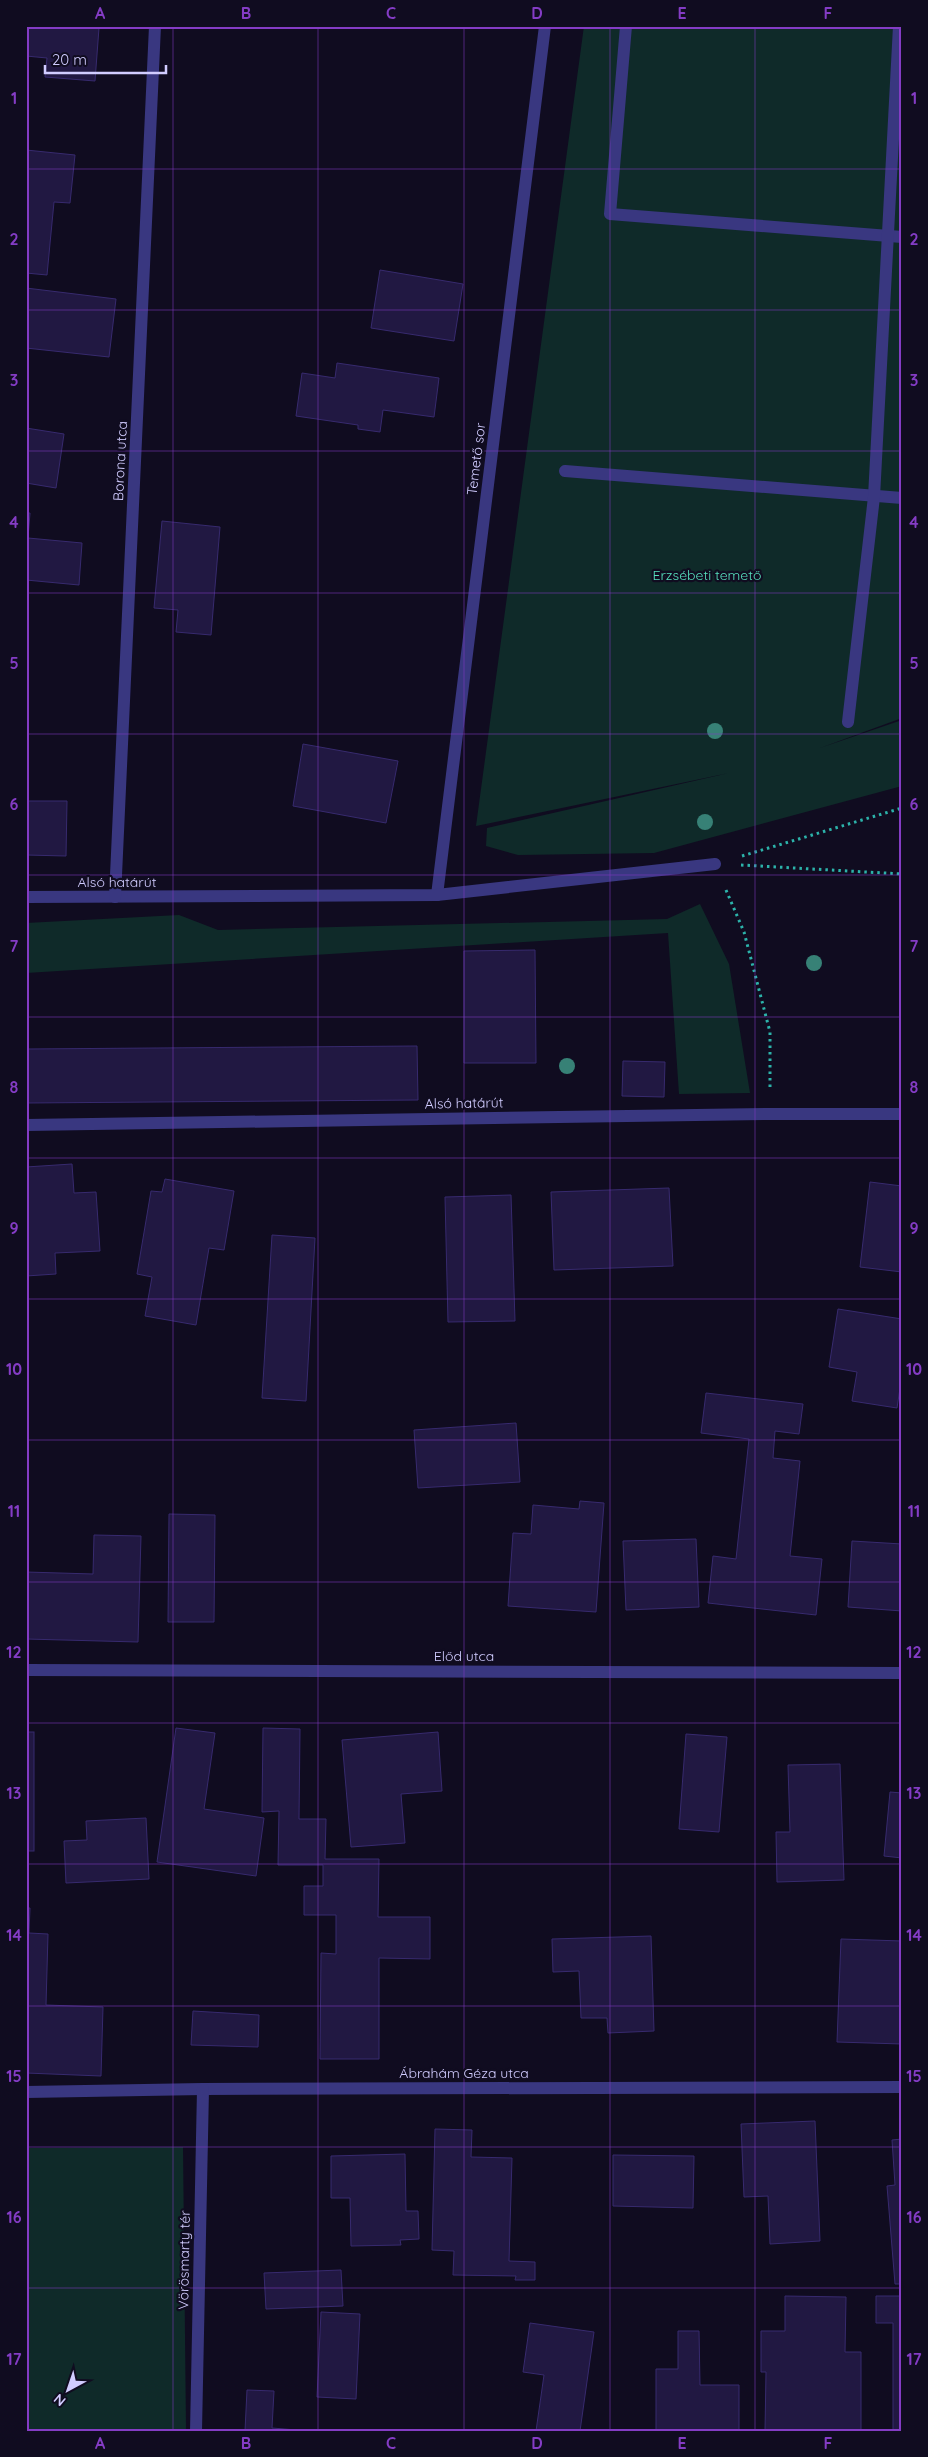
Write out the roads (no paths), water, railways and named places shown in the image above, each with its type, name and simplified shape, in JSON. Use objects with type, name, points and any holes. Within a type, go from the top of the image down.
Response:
[{"type":"street","name":"Borona utca","points":[[115,897],[155,26]]},
{"type":"street","name":"Temető sor","points":[[437,895],[545,26]]},
{"type":"street","points":[[626,26],[610,214],[902,238]]},
{"type":"street","points":[[848,722],[874,497],[899,26]]},
{"type":"street","points":[[565,471],[902,498]]},
{"type":"street","name":"Alsó határút","points":[[26,897],[437,895],[715,864]]},
{"type":"street","name":"Alsó határút","points":[[26,1125],[770,1114],[902,1114]]},
{"type":"street","name":"Előd utca","points":[[26,1670],[902,1673]]},
{"type":"street","name":"Ábrahám Géza utca","points":[[26,2092],[203,2089],[902,2087]]},
{"type":"street","name":"Vörösmarty tér","points":[[196,2431],[203,2089]]},
{"type":"park label","name":"Erzsébeti temető","points":[[707,575]]}]
